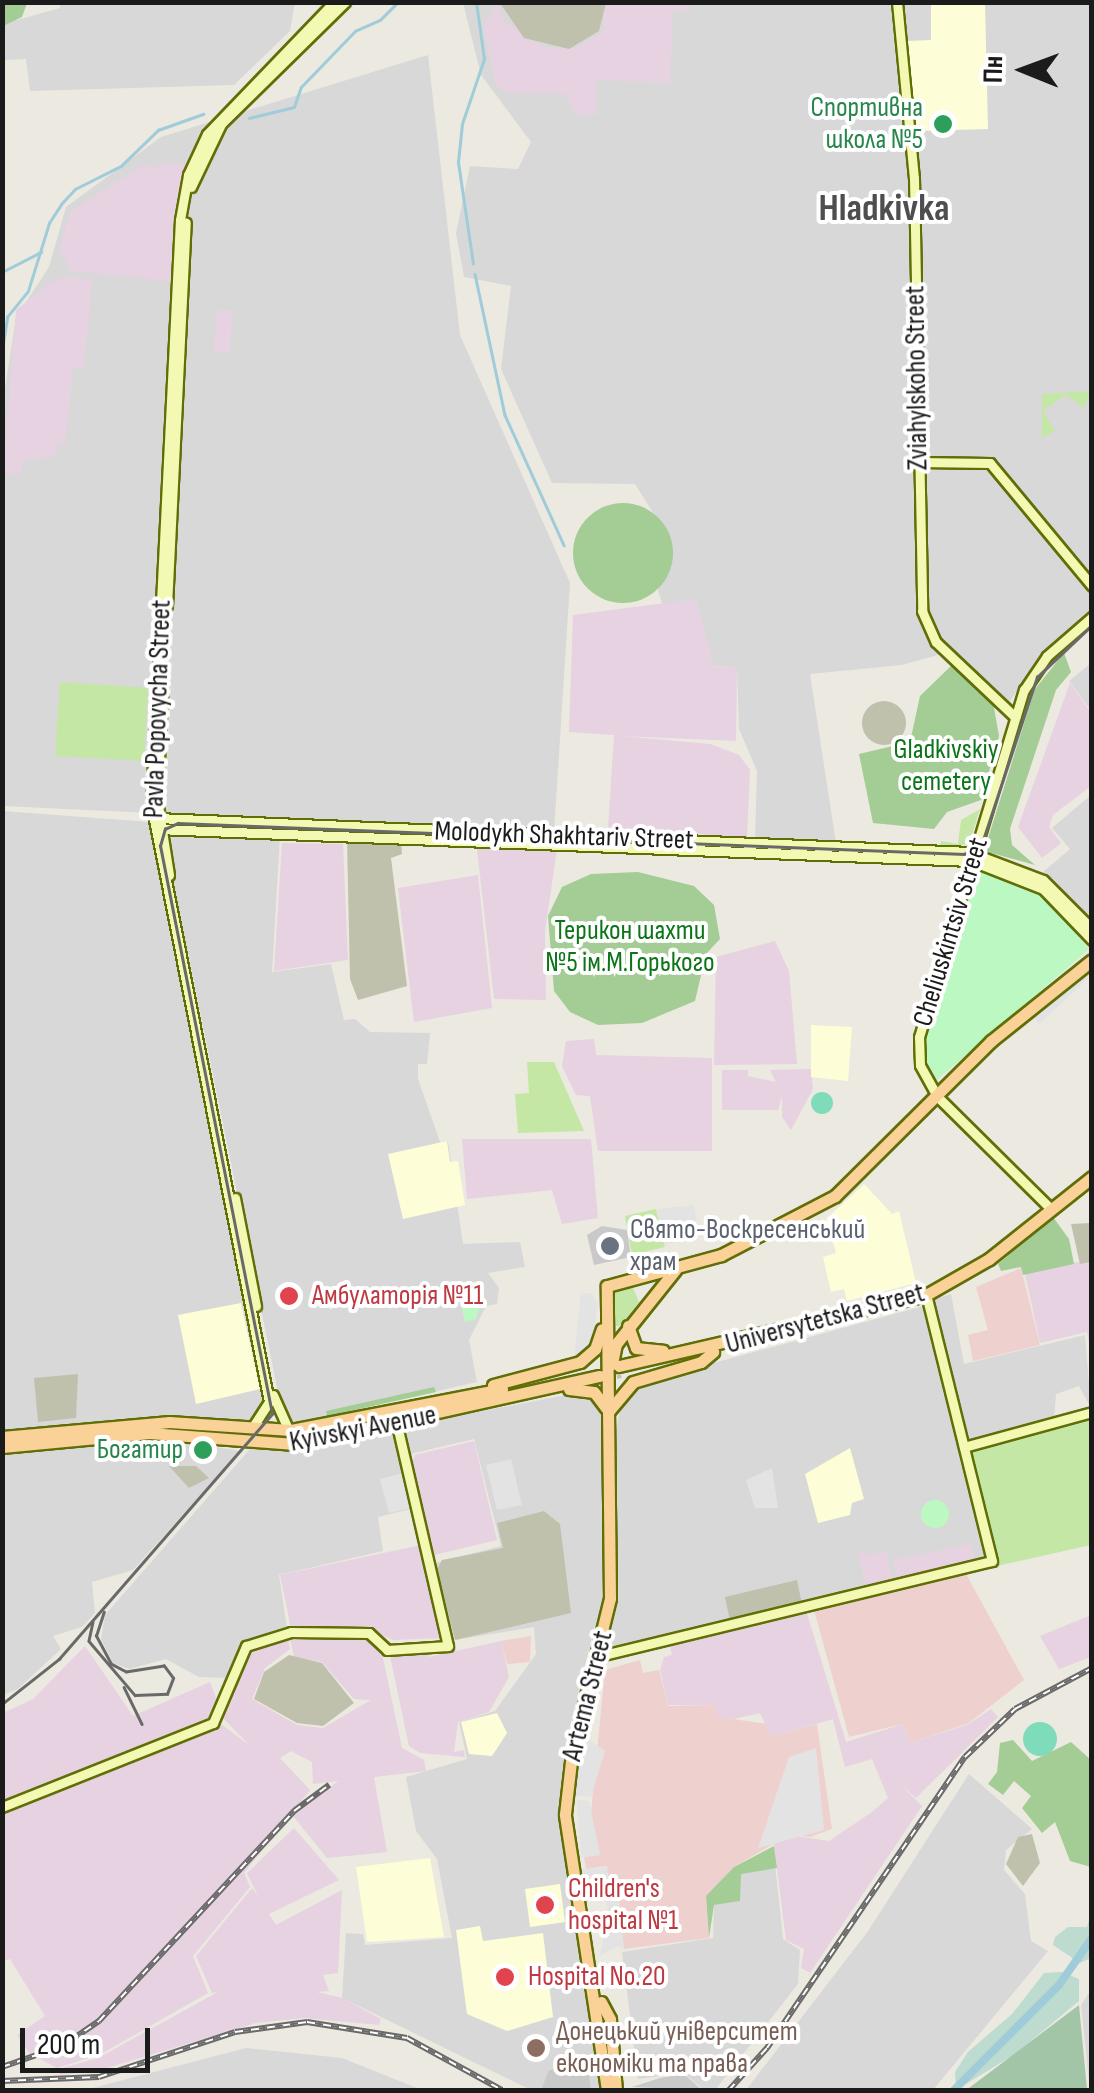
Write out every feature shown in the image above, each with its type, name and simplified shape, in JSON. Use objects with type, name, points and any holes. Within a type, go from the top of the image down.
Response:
[{"type":"main road","points":[[202,150],[229,106],[334,2]]},
{"type":"main road","points":[[202,150],[234,111],[345,2]]},
{"type":"main road","name":"Zviahylskoho Street","points":[[896,2],[914,178],[925,622],[942,649],[1015,717]]},
{"type":"main road","name":"Pavla Popovycha Street","points":[[202,150],[186,220],[157,824],[270,1402],[265,1418],[252,1430]]},
{"type":"main road","points":[[919,462],[994,465],[1092,586]]},
{"type":"main road","name":"Cheliuskintsiv Street","points":[[937,1096],[920,1065],[918,1036],[1015,717],[1039,665],[1092,617]]},
{"type":"main road","name":"Pavla Popovycha Street","points":[[157,824],[274,1399],[279,1420],[290,1430]]},
{"type":"main road","name":"Molodykh Shakhtariv Street","points":[[157,824],[973,857]]},
{"type":"main road","points":[[973,857],[1043,880],[1092,928]]},
{"type":"main road","points":[[973,857],[1043,889],[1092,940]]},
{"type":"main road","name":"Artema Street","points":[[628,1276],[721,1255],[835,1196],[991,1041],[1092,960]]},
{"type":"main road","points":[[937,1096],[1052,1209]]},
{"type":"main road","name":"Universytetska Street","points":[[620,1370],[926,1295],[989,1259],[1092,1176]]},
{"type":"main road","name":"Artema Street","points":[[608,1395],[613,1353],[627,1328],[661,1280],[684,1266]]},
{"type":"main road","points":[[478,1391],[580,1362],[596,1348],[605,1316],[607,1286],[628,1276],[640,1285],[643,1304]]},
{"type":"main road","points":[[599,1656],[992,1562],[926,1295]]},
{"type":"main road","points":[[605,1316],[613,1330],[627,1328],[632,1345],[643,1352],[700,1349]]},
{"type":"main road","name":"Artema Street","points":[[605,1316],[610,1598],[565,1794],[575,1896],[606,2024],[616,2090]]},
{"type":"main road","points":[[476,1405],[578,1388],[594,1392],[608,1412],[632,1382],[700,1362],[717,1348]]},
{"type":"main road","name":"Kyivskyi Avenue","points":[[2,1437],[156,1428],[290,1430],[478,1391],[600,1373],[307,1443],[238,1445],[156,1428],[2,1448]]},
{"type":"main road","points":[[238,1445],[274,1399]]},
{"type":"main road","points":[[2,1806],[213,1723],[246,1646],[291,1632],[370,1632],[386,1650],[448,1646],[393,1410]]},
{"type":"main road","points":[[964,1447],[1092,1412]]},
{"type":"main road","name":"Artema Street","points":[[606,2024],[608,2090]]},
{"type":"shaded area","points":[[500,2],[606,3],[599,31],[569,49],[524,38]]},
{"type":"shaded area","points":[[13,3],[17,20],[60,8],[60,3],[295,3],[290,31],[234,85],[30,91],[26,59],[3,60],[2,4]]},
{"type":"shaded area","name":"Hladkivka","points":[[463,3],[1091,3],[1091,609],[1042,652],[1007,706],[952,651],[902,665],[810,674],[836,843],[755,841],[757,771],[739,729],[737,667],[683,666],[658,591],[669,538],[635,484],[552,483],[501,369],[511,286],[464,277],[456,233],[470,166],[518,169],[531,142],[481,75]]},
{"type":"shaded area","points":[[604,3],[691,3],[690,11],[673,10],[670,83],[597,80],[596,115],[577,114],[565,94],[507,93],[496,86],[483,26],[497,4],[504,21],[544,47],[576,48],[603,31]]},
{"type":"shaded area","points":[[931,3],[985,3],[988,129],[917,131],[907,41],[931,40]]},
{"type":"shaded area","points":[[428,55],[460,335],[570,583],[554,832],[3,806],[3,401],[16,317],[49,267],[66,207],[161,137]]},
{"type":"shaded area","points":[[162,163],[185,163],[173,221],[171,281],[71,271],[59,249],[70,212],[145,164],[153,169]]},
{"type":"shaded area","points":[[71,277],[92,280],[84,367],[73,369],[65,446],[57,445],[55,456],[23,460],[20,474],[3,473],[16,310],[51,282]]},
{"type":"shaded area","points":[[217,310],[232,310],[230,353],[214,352]]},
{"type":"shaded area","points":[[696,599],[714,667],[737,667],[736,741],[622,736],[710,744],[739,755],[750,770],[747,837],[608,829],[614,735],[569,732],[573,615]]},
{"type":"shaded area","points":[[1091,663],[1091,711],[1069,681]]},
{"type":"shaded area","points":[[1070,683],[1091,713],[1091,786],[1053,815],[1049,827],[1061,843],[1042,858],[1018,827]]},
{"type":"shaded area","points":[[884,701],[899,708],[906,723],[899,738],[884,745],[869,738],[862,723],[869,708]]},
{"type":"shaded area","points":[[1091,795],[1091,924],[1043,872],[1070,849],[1052,828]]},
{"type":"shaded area","points":[[3,811],[149,822],[265,1397],[254,1424],[194,1420],[3,1433]]},
{"type":"shaded area","points":[[173,832],[280,837],[272,972],[331,964],[344,1020],[355,1019],[370,1032],[430,1033],[427,1064],[418,1064],[418,1079],[440,1142],[448,1141],[463,1244],[520,1242],[525,1267],[488,1273],[499,1288],[497,1304],[486,1306],[469,1340],[477,1382],[285,1426],[168,856]]},
{"type":"shaded area","points":[[347,840],[401,841],[402,854],[391,858],[407,986],[358,1000],[350,979]]},
{"type":"shaded area","points":[[484,842],[557,849],[545,931],[546,1000],[494,999],[477,849]]},
{"type":"shaded area","points":[[282,843],[343,844],[348,960],[274,971]]},
{"type":"shaded area","points":[[478,875],[492,1008],[414,1022],[398,888]]},
{"type":"shaded area","points":[[775,941],[789,971],[797,1064],[714,1065],[716,957]]},
{"type":"shaded area","points":[[1089,967],[1091,976],[1039,1024],[1032,1015]]},
{"type":"shaded area","points":[[811,1025],[852,1027],[848,1081],[811,1077]]},
{"type":"shaded area","points":[[594,1039],[596,1055],[712,1058],[712,1151],[598,1151],[590,1096],[576,1095],[562,1066],[566,1041]]},
{"type":"shaded area","points":[[811,1069],[813,1089],[791,1130],[782,1117],[782,1096],[778,1110],[722,1110],[722,1070],[748,1070],[748,1076],[776,1082],[770,1070]]},
{"type":"shaded area","points":[[462,1139],[591,1139],[598,1218],[562,1224],[552,1190],[467,1199]]},
{"type":"shaded area","points":[[447,1141],[450,1162],[458,1161],[465,1205],[403,1219],[388,1154]]},
{"type":"shaded area","points":[[864,1184],[892,1214],[899,1211],[916,1283],[847,1301],[844,1289],[831,1292],[823,1257],[836,1253],[826,1219]]},
{"type":"shaded area","points":[[694,1205],[699,1236],[665,1245],[656,1209]]},
{"type":"shaded area","points":[[1091,1223],[1091,1262],[1080,1264],[1071,1224]]},
{"type":"shaded area","name":"Свято-Воскресенський храм","points":[[602,1226],[627,1230],[631,1257],[594,1265],[587,1235]]},
{"type":"shaded area","points":[[1091,1259],[1091,1352],[1087,1332],[1040,1343],[1025,1274]]},
{"type":"shaded area","points":[[1021,1268],[1040,1345],[973,1361],[968,1335],[988,1330],[976,1287]]},
{"type":"shaded area","points":[[581,1293],[591,1293],[598,1304],[592,1345],[574,1358]]},
{"type":"shaded area","points":[[951,1294],[964,1364],[1085,1335],[1091,1408],[1079,1386],[1056,1394],[1054,1420],[968,1444],[934,1299]]},
{"type":"shaded area","points":[[241,1303],[260,1389],[196,1404],[178,1315]]},
{"type":"shaded area","points":[[927,1305],[988,1558],[608,1649],[617,1583],[615,1437],[621,1403],[633,1385]]},
{"type":"shaded area","points":[[78,1374],[76,1418],[38,1422],[34,1378]]},
{"type":"shaded area","points":[[586,1391],[602,1407],[605,1596],[564,1762],[559,1813],[602,2090],[531,2090],[342,1998],[346,1933],[363,1934],[365,1945],[452,1938],[437,1859],[416,1831],[406,1777],[467,1759],[459,1722],[495,1711],[536,1654],[534,1627],[455,1640],[435,1563],[501,1546],[474,1439],[406,1455],[401,1427]]},
{"type":"shaded area","points":[[394,1430],[415,1508],[378,1517],[383,1551],[279,1575],[287,1629],[239,1647],[227,1678],[199,1677],[166,1659],[129,1669],[113,1663],[101,1639],[105,1615],[250,1449],[296,1448]]},
{"type":"shaded area","points":[[150,1437],[240,1451],[133,1570],[92,1582],[95,1613],[82,1627],[53,1636],[61,1649],[18,1689],[3,1695],[3,1451]]},
{"type":"shaded area","points":[[474,1441],[497,1540],[434,1555],[412,1462],[415,1455]]},
{"type":"shaded area","points":[[850,1448],[864,1499],[852,1503],[850,1515],[818,1523],[805,1474]]},
{"type":"shaded area","points":[[511,1459],[522,1505],[497,1510],[486,1465]]},
{"type":"shaded area","points":[[169,1466],[196,1466],[209,1478],[189,1488]]},
{"type":"shaded area","points":[[772,1468],[778,1508],[755,1508],[746,1480]]},
{"type":"shaded area","points":[[403,1473],[411,1508],[389,1513],[380,1479]]},
{"type":"shaded area","points":[[544,1511],[560,1524],[571,1613],[455,1640],[437,1569],[442,1560],[503,1548],[497,1523]]},
{"type":"shaded area","points":[[971,1544],[976,1562],[897,1581],[893,1560]]},
{"type":"shaded area","points":[[421,1545],[442,1638],[393,1640],[369,1629],[291,1628],[280,1575]]},
{"type":"shaded area","points":[[865,1550],[867,1556],[886,1551],[893,1582],[866,1589],[858,1552]]},
{"type":"shaded area","points":[[965,1572],[1024,1680],[969,1723],[909,1743],[903,1724],[849,1737],[814,1610]]},
{"type":"shaded area","points":[[797,1580],[802,1604],[730,1621],[725,1597]]},
{"type":"shaded area","points":[[806,1610],[846,1742],[903,1724],[909,1743],[969,1724],[991,1709],[998,1717],[916,1798],[901,1785],[922,1806],[810,1973],[801,1968],[804,1949],[786,1940],[774,1844],[789,1835],[829,1841],[872,1812],[888,1798],[872,1759],[845,1767],[833,1719],[771,1737],[760,1713],[734,1719],[718,1717],[715,1705],[668,1705],[660,1670],[664,1657],[672,1655],[670,1645]]},
{"type":"shaded area","points":[[1091,1615],[1091,1657],[1059,1669],[1040,1636]]},
{"type":"shaded area","points":[[362,1635],[380,1644],[402,1748],[424,1760],[426,1771],[313,1784],[312,1762],[291,1751],[280,1758],[310,1790],[244,1873],[250,1887],[193,1956],[208,1993],[101,2054],[57,2068],[29,2053],[17,2035],[45,2016],[10,1959],[3,1961],[3,1713],[33,1699],[85,1646],[133,1716],[210,1682],[217,1701],[213,1718],[249,1745],[220,1715],[245,1648],[287,1636],[290,1649],[265,1668],[252,1699],[297,1725],[323,1728],[371,1700],[354,1699],[322,1662],[294,1657],[290,1638]]},
{"type":"shaded area","points":[[531,1636],[530,1662],[507,1664],[501,1641]]},
{"type":"shaded area","points":[[501,1641],[509,1677],[489,1712],[458,1722],[454,1752],[464,1750],[465,1757],[420,1753],[409,1746],[390,1656],[427,1652],[428,1657]]},
{"type":"shaded area","points":[[289,1655],[322,1663],[354,1703],[323,1726],[297,1723],[254,1699],[264,1672]]},
{"type":"shaded area","points":[[640,1660],[643,1673],[659,1670],[668,1706],[716,1705],[719,1717],[767,1724],[771,1737],[817,1724],[832,1829],[810,1837],[790,1834],[734,1867],[706,1897],[709,1938],[624,1949],[618,1891],[609,1891],[607,1866],[586,1869],[584,1857],[600,1855],[591,1812],[605,1670]]},
{"type":"shaded area","points":[[497,1713],[507,1733],[492,1756],[469,1754],[461,1722]]},
{"type":"shaded area","points":[[582,1735],[605,1751],[591,1797],[574,1796],[571,1786]]},
{"type":"shaded area","points":[[816,1748],[824,1830],[758,1848],[789,1757]]},
{"type":"shaded area","points":[[969,1774],[1032,1829],[1006,1850],[1004,1870],[1025,1894],[1031,1941],[1048,1951],[933,2090],[746,2090],[868,1931]]},
{"type":"shaded area","points":[[374,1777],[387,1852],[327,1858],[293,1816],[341,1779]]},
{"type":"shaded area","points":[[577,1800],[589,1801],[600,1855],[581,1857]]},
{"type":"shaded area","points":[[294,1828],[339,1880],[269,1914],[276,1925],[342,1890],[338,1973],[323,1975],[329,1991],[317,1992],[342,1998],[381,2019],[379,2025],[304,2018],[256,2023],[97,2071],[60,2075],[59,2069],[98,2058],[218,1992],[212,1993],[196,1956],[252,1888],[258,1896],[247,1873]]},
{"type":"shaded area","points":[[1032,1834],[1040,1863],[1023,1886],[1006,1864],[1018,1837]]},
{"type":"shaded area","points":[[430,1858],[444,1937],[367,1942],[356,1867]]},
{"type":"shaded area","points":[[775,1864],[783,1939],[800,1950],[798,1984],[715,2090],[704,2090],[684,2073],[638,2079],[622,1952],[713,1938],[714,1905],[740,1901],[736,1872]]},
{"type":"shaded area","points":[[607,1867],[608,1891],[617,1891],[624,1949],[617,1946],[599,1957],[609,1919],[603,1880],[583,1883],[581,1870]]},
{"type":"shaded area","name":"Children's hospital №1","points":[[560,1884],[565,1922],[530,1927],[525,1889]]},
{"type":"shaded area","points":[[1091,1913],[1091,1958],[1080,1963],[1053,1945],[1055,1937],[1068,1927],[1087,1927]]},
{"type":"shaded area","name":"Hospital No.20","points":[[480,1926],[483,1941],[543,1933],[553,2017],[507,2031],[467,2014],[456,1930]]},
{"type":"shaded area","points":[[1062,1972],[1079,1979],[1079,2001],[1015,2054],[956,2090],[955,2072],[968,2052],[1012,2014],[1044,1973]]},
{"type":"shaded area","points":[[1091,1990],[1092,2090],[1090,2090],[1081,2005]]},
{"type":"shaded area","points":[[1079,2005],[1087,2090],[966,2090],[969,2088]]},
{"type":"shaded area","points":[[246,2048],[342,2058],[422,2090],[85,2090]]},
{"type":"shaded area","points":[[588,2069],[591,2090],[541,2090],[549,2070]]},
{"type":"shaded area","points":[[684,2074],[702,2090],[632,2087],[660,2078]]},
{"type":"green space","points":[[3,2],[27,2],[22,17],[3,26]]},
{"type":"green space","points":[[1091,391],[1084,408],[1066,395],[1043,411],[1055,431],[1042,438],[1042,394]]},
{"type":"green space","points":[[623,503],[642,506],[659,517],[670,534],[670,572],[659,589],[642,600],[623,603],[604,600],[587,589],[576,572],[573,553],[576,534],[587,517],[604,506]]},
{"type":"green space","points":[[1064,653],[1071,672],[1056,690],[1010,829],[1012,845],[1035,865],[984,851],[1035,689]]},
{"type":"green space","name":"Gladkivskiy cemetery","points":[[952,665],[993,702],[999,736],[981,800],[947,812],[934,829],[873,823],[859,754],[910,742],[920,696]]},
{"type":"green space","points":[[60,682],[148,688],[144,761],[55,756]]},
{"type":"green space","points":[[980,809],[969,844],[940,848],[941,841],[958,844],[961,820]]},
{"type":"green space","points":[[985,866],[1037,888],[1089,949],[933,1083],[920,1047],[970,879]]},
{"type":"green space","name":"Терикон шахти №5 ім.М.Горького","points":[[638,872],[694,886],[714,905],[720,939],[706,954],[695,1001],[642,1023],[598,1025],[570,1012],[554,991],[548,916],[562,887],[591,874]]},
{"type":"green space","points":[[527,1062],[554,1062],[584,1131],[518,1133],[515,1094],[529,1093]]},
{"type":"green space","points":[[822,1092],[830,1095],[830,1111],[822,1114],[814,1111],[811,1103],[814,1095]]},
{"type":"green space","points":[[656,1209],[665,1247],[632,1255],[625,1216]]},
{"type":"green space","points":[[1053,1217],[1069,1239],[1074,1264],[1023,1275],[1021,1267],[1001,1271],[998,1264]]},
{"type":"green space","points":[[631,1283],[639,1302],[623,1326],[614,1326],[610,1291]]},
{"type":"green space","points":[[467,1294],[480,1304],[476,1319],[465,1322],[459,1296]]},
{"type":"green space","points":[[434,1387],[436,1392],[327,1416],[326,1411]]},
{"type":"green space","points":[[1091,1416],[1091,1545],[997,1566],[969,1449]]},
{"type":"green space","points":[[935,1500],[945,1504],[949,1514],[945,1524],[935,1528],[925,1524],[921,1514],[925,1504]]},
{"type":"green space","points":[[1040,1722],[1052,1727],[1057,1739],[1052,1751],[1040,1756],[1028,1751],[1023,1739],[1028,1727]]},
{"type":"green space","points":[[1013,1740],[1032,1761],[1071,1742],[1091,1760],[1091,1867],[1070,1861],[1055,1822],[1042,1833],[1022,1808],[1031,1796],[1014,1781],[1003,1795],[988,1784],[997,1772],[1000,1743]]},
{"type":"green space","points":[[774,1846],[777,1868],[741,1874],[740,1901],[714,1905],[709,1938],[706,1896],[734,1867]]},
{"type":"waterway","points":[[249,118],[294,107],[301,87],[355,31],[380,20],[398,2]]},
{"type":"waterway","points":[[473,264],[458,162],[462,124],[484,59],[476,2]]},
{"type":"waterway","points":[[2,350],[7,317],[28,291],[49,223],[62,203],[75,189],[121,166],[158,130],[203,114]]},
{"type":"waterway","points":[[2,272],[41,252]]},
{"type":"waterway","points":[[475,274],[505,415],[564,545]]},
{"type":"waterway","points":[[954,2090],[1059,1985],[1092,1938]]},
{"type":"tunnel","points":[[600,1376],[621,1372]]},
{"type":"tram line","points":[[2,1704],[59,1659],[272,1414],[160,846],[165,829],[178,823],[964,854],[983,840],[1037,677],[1092,625]]},
{"type":"tram line","points":[[93,1622],[89,1641],[135,1695],[167,1694],[173,1678],[164,1666],[126,1672],[111,1664],[96,1636],[104,1612]]},
{"type":"tram line","points":[[124,1687],[142,1724]]},
{"type":"railway","points":[[729,2090],[767,2048],[965,1757],[1015,1709],[1092,1668]]},
{"type":"railway","points":[[58,2049],[99,2021],[294,1811],[329,1785]]},
{"type":"railway","points":[[2,2081],[99,2077],[235,2032],[307,2022],[407,2038],[502,2090]]},
{"type":"railway","points":[[2,2067],[68,2044]]},
{"type":"place","name":"Спортивна школа №5","points":[[943,124]]},
{"type":"place","name":"Свято-Воскресенський храм","points":[[610,1246]]},
{"type":"place","name":"Амбулаторія №11","points":[[289,1296]]},
{"type":"place","name":"Богатир","points":[[203,1450]]},
{"type":"place","name":"Children's hospital №1","points":[[545,1905]]},
{"type":"place","name":"Hospital No.20","points":[[505,1977]]},
{"type":"place","name":"Донецький університет економіки та права","points":[[536,2048]]},
{"type":"district","name":"Hladkivka","points":[[884,209]]}]
